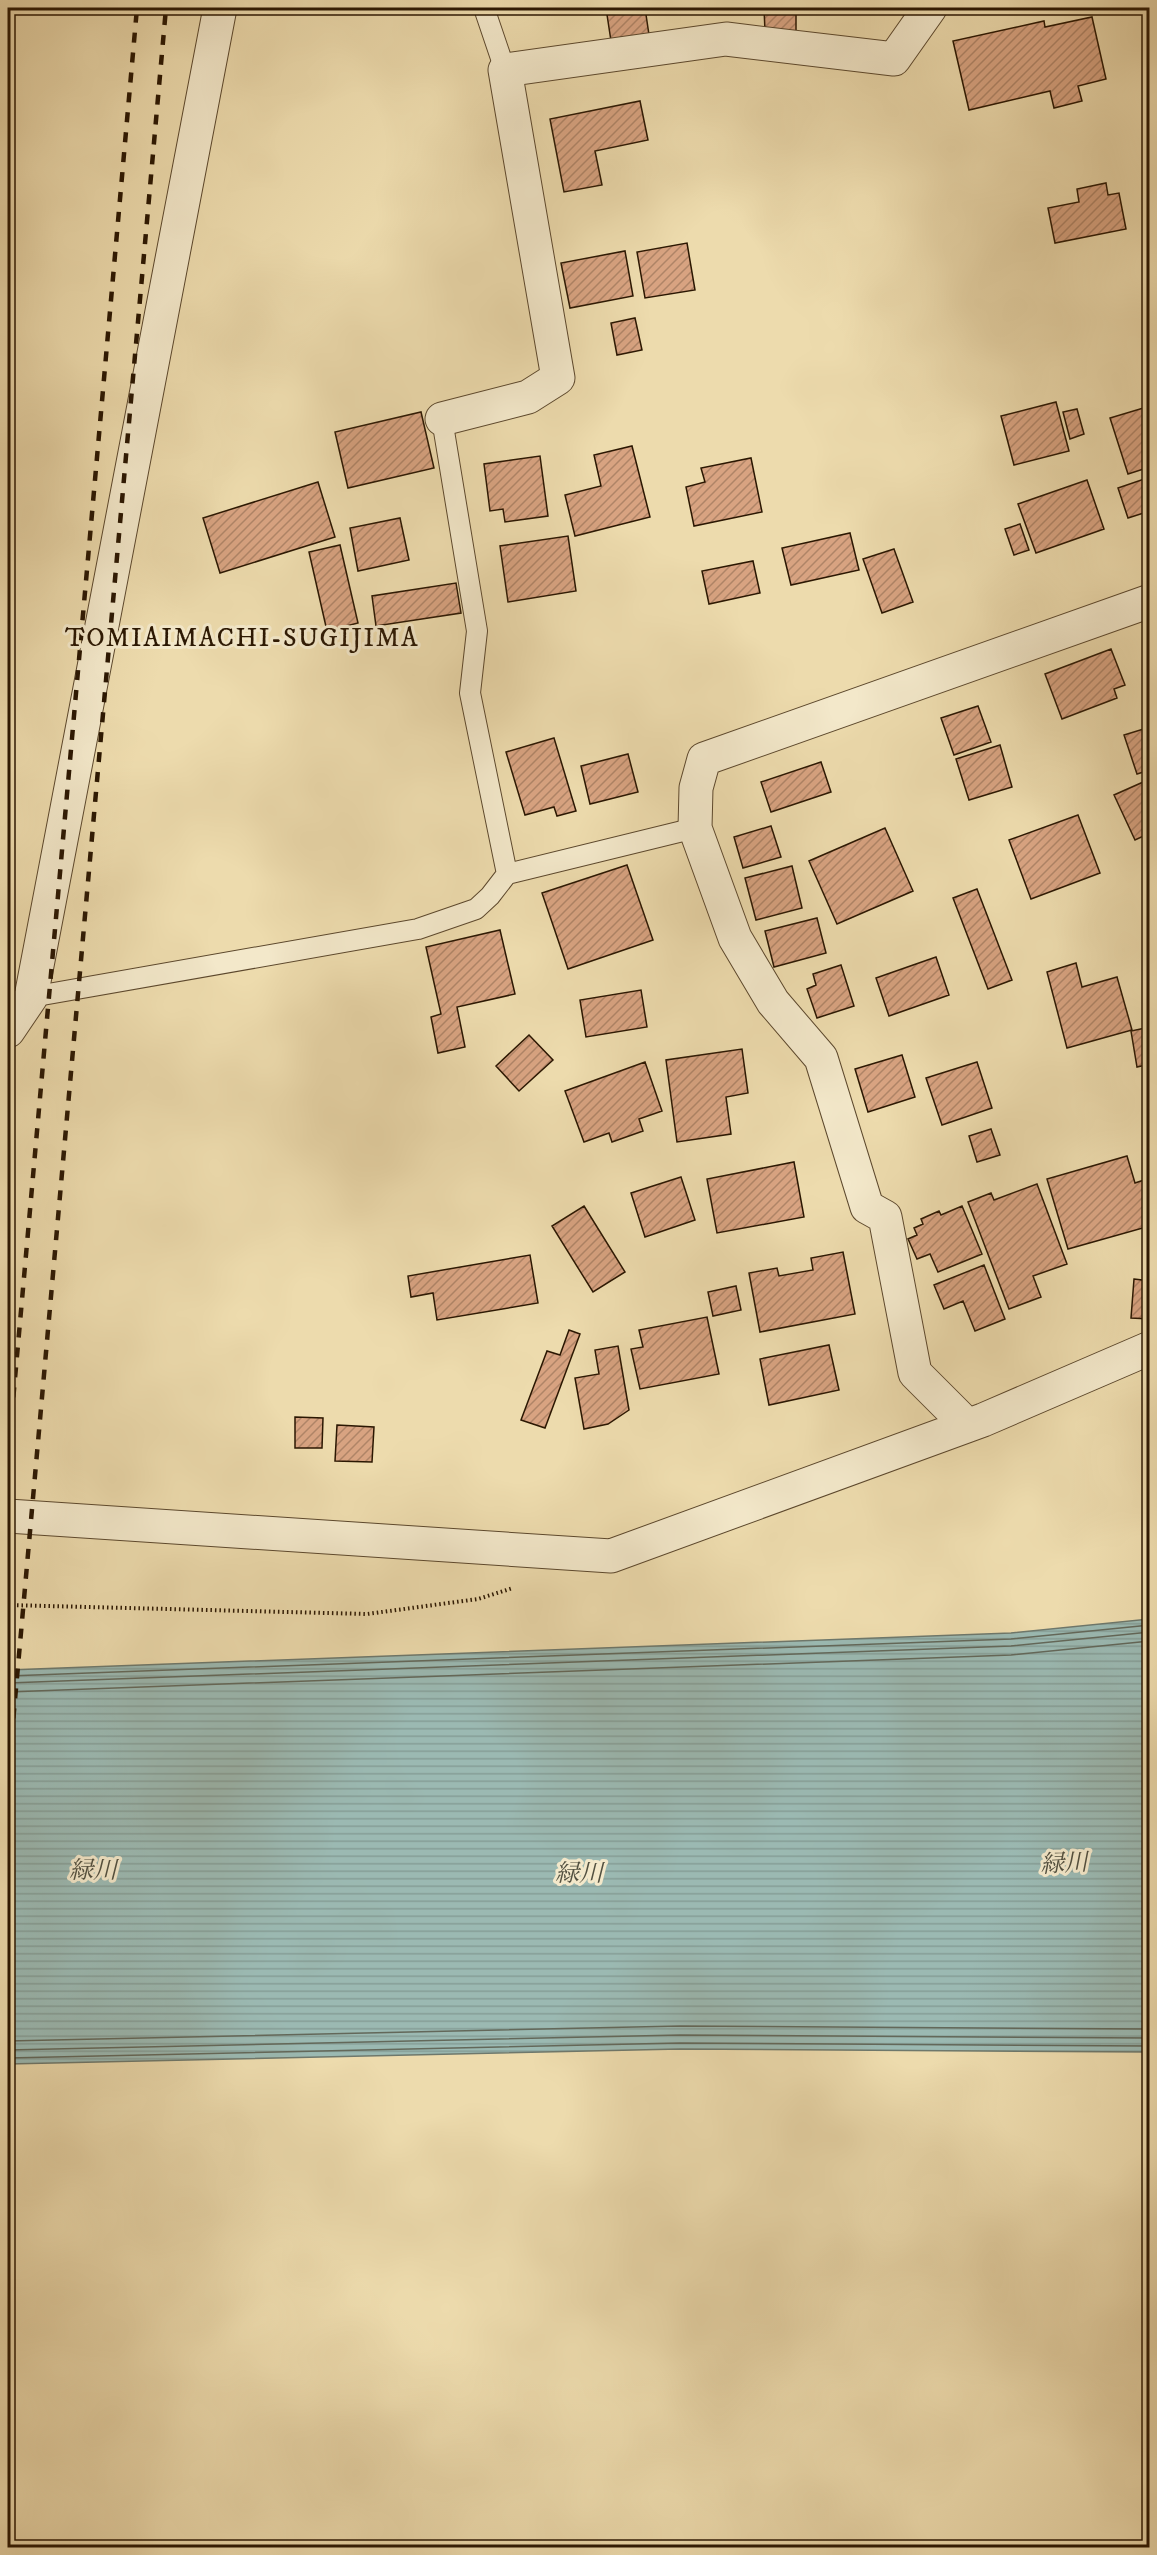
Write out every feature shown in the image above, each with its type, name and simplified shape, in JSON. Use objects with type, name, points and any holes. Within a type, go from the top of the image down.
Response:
[{"type":"street","points":[[8,1031],[31,997],[220,8]]},
{"type":"street","points":[[442,419],[528,397],[558,378],[505,70],[726,39],[894,59],[930,8]]},
{"type":"street","points":[[967,1425],[915,1373],[885,1217],[867,1207],[821,1058],[773,1002],[735,938],[695,828],[696,788],[704,759],[1149,601]]},
{"type":"street","points":[[8,1516],[611,1556],[967,1425],[1149,1348]]},
{"type":"lane","points":[[484,8],[505,70]]},
{"type":"lane","points":[[442,419],[477,631],[470,693],[507,874]]},
{"type":"lane","points":[[31,997],[418,929],[476,909],[490,896],[507,874],[695,828]]},
{"type":"path","points":[[68,8],[81,10],[85,8]]},
{"type":"path","points":[[8,1605],[367,1614],[478,1599],[522,1585]]},
{"type":"water","name":"緑川","points":[[1149,1619],[1149,2052],[680,2049],[8,2064],[8,1670],[1011,1633]]},
{"type":"building","points":[[606,8],[645,8],[649,35],[611,41]]},
{"type":"building","points":[[764,8],[796,8],[796,32],[765,31]]},
{"type":"building","points":[[1092,17],[1106,79],[1078,86],[1082,101],[1054,108],[1050,91],[969,110],[953,41],[1044,21],[1045,27]]},
{"type":"building","points":[[640,101],[648,140],[595,151],[602,185],[564,192],[550,119]]},
{"type":"building","points":[[1106,183],[1108,195],[1119,193],[1126,229],[1055,243],[1048,208],[1079,202],[1077,189]]},
{"type":"building","points":[[687,243],[695,290],[645,298],[637,252]]},
{"type":"building","points":[[625,251],[633,296],[570,308],[561,263]]},
{"type":"building","points":[[635,318],[642,350],[617,355],[611,323]]},
{"type":"building","points":[[1056,402],[1069,451],[1014,465],[1001,416]]},
{"type":"building","points":[[1150,406],[1150,467],[1128,474],[1110,418]]},
{"type":"building","points":[[1077,409],[1084,434],[1070,439],[1063,412]]},
{"type":"building","points":[[421,412],[434,468],[348,488],[335,432]]},
{"type":"building","points":[[632,446],[650,517],[575,536],[565,495],[601,486],[594,455]]},
{"type":"building","points":[[540,456],[548,516],[505,522],[503,509],[490,511],[484,464]]},
{"type":"building","points":[[751,458],[762,512],[694,526],[686,487],[705,482],[701,468]]},
{"type":"building","points":[[1150,477],[1150,511],[1128,518],[1118,488]]},
{"type":"building","points":[[1087,480],[1104,529],[1036,553],[1018,504]]},
{"type":"building","points":[[318,482],[335,537],[220,573],[203,518]]},
{"type":"building","points":[[400,518],[409,560],[358,571],[350,528]]},
{"type":"building","points":[[1020,524],[1029,550],[1014,555],[1005,529]]},
{"type":"building","points":[[850,533],[859,570],[791,585],[782,548]]},
{"type":"building","points":[[568,536],[576,591],[508,602],[500,546]]},
{"type":"building","points":[[340,545],[358,623],[327,631],[309,552]]},
{"type":"building","points":[[894,549],[913,602],[882,613],[863,559]]},
{"type":"building","points":[[753,561],[760,593],[709,604],[702,571]]},
{"type":"building","points":[[456,583],[461,613],[376,626],[372,596]]},
{"type":"building","points":[[1111,649],[1125,685],[1114,689],[1117,698],[1062,719],[1045,674]]},
{"type":"building","points":[[978,706],[991,742],[954,755],[941,718]]},
{"type":"building","points":[[1150,727],[1150,770],[1137,774],[1124,735]]},
{"type":"building","points":[[554,738],[576,811],[557,816],[554,807],[525,815],[506,752]]},
{"type":"building","points":[[1000,745],[1012,787],[969,800],[956,759]]},
{"type":"building","points":[[628,754],[638,792],[590,804],[581,766]]},
{"type":"building","points":[[821,762],[831,792],[771,812],[761,782]]},
{"type":"building","points":[[1150,779],[1150,833],[1135,840],[1114,795]]},
{"type":"building","points":[[1078,815],[1100,873],[1031,899],[1009,840]]},
{"type":"building","points":[[771,826],[781,857],[743,868],[734,837]]},
{"type":"building","points":[[885,828],[913,891],[837,924],[809,861]]},
{"type":"building","points":[[627,865],[653,940],[568,969],[542,893]]},
{"type":"building","points":[[792,866],[802,908],[756,920],[745,878]]},
{"type":"building","points":[[977,889],[1012,980],[988,989],[953,898]]},
{"type":"building","points":[[817,918],[826,953],[774,967],[765,931]]},
{"type":"building","points":[[500,930],[515,994],[457,1007],[465,1047],[438,1053],[431,1017],[441,1014],[426,947]]},
{"type":"building","points":[[936,957],[949,995],[889,1016],[876,978]]},
{"type":"building","points":[[1076,963],[1082,987],[1117,977],[1132,1030],[1067,1048],[1047,972]]},
{"type":"building","points":[[841,965],[854,1006],[817,1018],[807,989],[816,985],[813,974]]},
{"type":"building","points":[[641,990],[647,1027],[586,1037],[580,1000]]},
{"type":"building","points":[[1150,1027],[1150,1064],[1137,1067],[1131,1031]]},
{"type":"building","points":[[529,1035],[553,1060],[519,1091],[496,1066]]},
{"type":"building","points":[[742,1049],[748,1093],[726,1097],[731,1134],[677,1142],[666,1060]]},
{"type":"building","points":[[902,1055],[915,1097],[868,1112],[855,1069]]},
{"type":"building","points":[[645,1062],[662,1111],[639,1119],[643,1131],[612,1142],[609,1133],[584,1142],[565,1091]]},
{"type":"building","points":[[977,1062],[992,1108],[942,1125],[926,1078]]},
{"type":"building","points":[[991,1129],[1000,1155],[977,1162],[969,1136]]},
{"type":"building","points":[[1127,1156],[1135,1183],[1147,1179],[1150,1187],[1150,1226],[1068,1249],[1047,1179]]},
{"type":"building","points":[[794,1162],[804,1217],[717,1233],[707,1179]]},
{"type":"building","points":[[681,1177],[695,1220],[645,1237],[631,1193]]},
{"type":"building","points":[[1037,1184],[1067,1264],[1033,1276],[1041,1297],[1009,1309],[968,1202],[991,1193],[994,1200]]},
{"type":"building","points":[[584,1206],[625,1272],[593,1292],[552,1226]]},
{"type":"building","points":[[962,1206],[982,1254],[938,1272],[930,1254],[917,1259],[908,1239],[917,1235],[914,1228],[923,1224],[921,1219],[939,1211],[941,1215]]},
{"type":"building","points":[[843,1252],[855,1314],[760,1332],[749,1273],[777,1268],[779,1276],[813,1270],[811,1258]]},
{"type":"building","points":[[530,1255],[538,1303],[437,1320],[433,1293],[411,1297],[408,1276]]},
{"type":"building","points":[[984,1265],[1005,1319],[975,1331],[963,1301],[944,1309],[934,1285]]},
{"type":"building","points":[[1134,1279],[1150,1281],[1150,1319],[1131,1318]]},
{"type":"building","points":[[736,1286],[741,1310],[713,1316],[708,1292]]},
{"type":"building","points":[[707,1317],[719,1374],[640,1389],[631,1349],[643,1347],[639,1330]]},
{"type":"building","points":[[569,1330],[580,1334],[545,1428],[521,1420],[547,1351],[560,1355]]},
{"type":"building","points":[[829,1345],[839,1390],[769,1405],[760,1359]]},
{"type":"building","points":[[618,1346],[629,1410],[608,1424],[584,1429],[575,1378],[599,1374],[595,1350]]},
{"type":"building","points":[[295,1417],[323,1418],[322,1448],[295,1448]]},
{"type":"building","points":[[337,1425],[374,1427],[372,1462],[335,1461]]},
{"type":"railway","points":[[8,1457],[137,8]]},
{"type":"railway","points":[[8,1778],[166,8]]},
{"type":"district","name":"TOMIAIMACHI-SUGIJIMA","points":[[242,638]]}]
